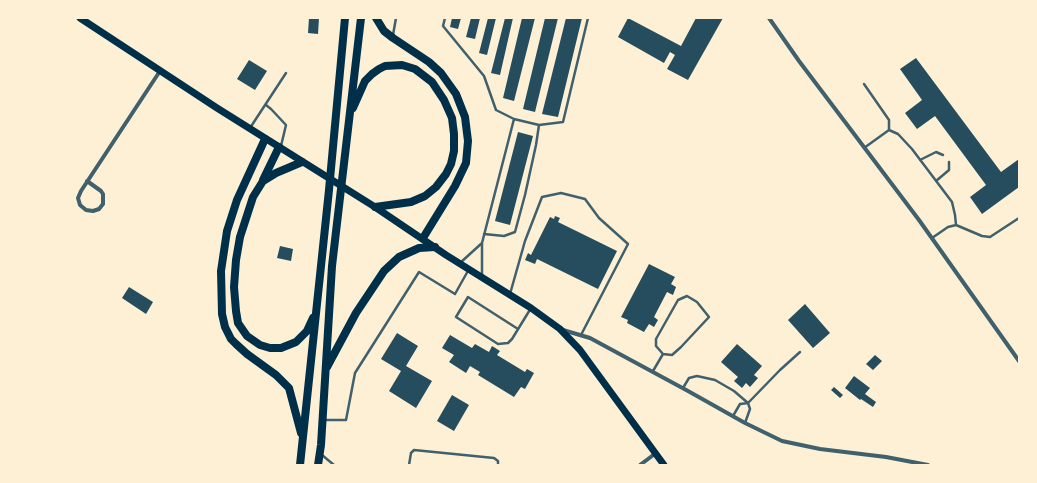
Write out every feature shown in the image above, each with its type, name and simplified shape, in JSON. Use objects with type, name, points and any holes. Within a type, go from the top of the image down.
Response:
[{"type":"highway","points":[[300,465],[329,190],[345,18]]},
{"type":"highway","points":[[318,465],[326,370],[332,266],[361,18]]},
{"type":"highway","points":[[376,18],[384,30],[392,38],[429,62],[441,73],[456,94],[465,117],[468,130],[468,152],[462,173],[423,238]]},
{"type":"highway","points":[[350,114],[365,82],[372,74],[379,68],[385,66],[402,65],[415,69],[432,82],[444,100],[452,118],[454,151],[451,164],[442,180],[431,192],[411,202],[375,207]]},
{"type":"highway","points":[[265,139],[237,200],[227,231],[221,271],[222,314],[231,339],[247,354],[276,375],[289,388],[302,439]]},
{"type":"highway","points":[[280,148],[253,197],[240,237],[236,260],[234,287],[238,323],[247,336],[254,342],[270,348],[281,348],[296,342],[307,331],[316,310]]},
{"type":"highway","points":[[263,181],[276,173],[302,162]]},
{"type":"highway","points":[[326,370],[356,313],[384,271],[400,256],[419,248],[435,247]]},
{"type":"main road","points":[[80,18],[265,139],[375,207],[510,294],[560,329],[580,350],[664,465]]},
{"type":"street","points":[[769,18],[931,238],[1019,361]]},
{"type":"street","points":[[87,181],[103,194],[103,204],[99,209],[93,211],[86,210],[78,202],[78,198],[87,181],[160,71]]},
{"type":"street","points":[[560,329],[590,338],[653,371],[744,423],[782,441],[805,447],[886,457],[928,465]]},
{"type":"street","points":[[640,465],[656,453]]},
{"type":"lane","points":[[392,38],[396,18]]},
{"type":"lane","points":[[445,18],[443,26],[484,76],[496,110],[514,120],[539,125],[563,122],[588,18]]},
{"type":"lane","points":[[250,129],[286,73]]},
{"type":"lane","points":[[864,84],[889,120],[890,126],[888,130],[864,148]]},
{"type":"lane","points":[[266,106],[271,109],[286,125],[280,148]]},
{"type":"lane","points":[[482,277],[482,243],[514,120]]},
{"type":"lane","points":[[484,234],[504,236],[515,232],[525,195],[539,125]]},
{"type":"lane","points":[[888,130],[898,134],[912,149],[952,202],[956,225]]},
{"type":"lane","points":[[920,160],[936,152],[943,155]]},
{"type":"lane","points":[[936,182],[949,170],[949,162]]},
{"type":"lane","points":[[510,294],[525,241],[542,197],[561,192],[585,199],[598,218],[628,244],[581,335]]},
{"type":"lane","points":[[931,238],[956,225],[982,236],[990,237],[1019,218]]},
{"type":"lane","points":[[460,263],[482,243]]},
{"type":"lane","points":[[322,420],[346,420],[355,373],[419,272],[455,294],[469,269]]},
{"type":"lane","points":[[687,296],[697,302],[709,317],[672,355],[663,354],[656,346],[656,339],[678,300],[687,296]]},
{"type":"lane","points":[[518,329],[468,297],[456,317],[498,344],[508,343],[512,339],[531,308]]},
{"type":"lane","points":[[733,416],[740,404],[748,403],[800,352]]},
{"type":"lane","points":[[653,371],[663,354]]},
{"type":"lane","points":[[683,388],[689,378],[697,376],[715,380],[734,391],[748,403],[750,409],[744,423]]},
{"type":"lane","points":[[410,465],[411,452],[414,450],[494,458],[498,461],[498,465]]},
{"type":"lane","points":[[320,453],[334,465]]},
{"type":"building","points":[[309,18],[319,18],[318,34],[308,33]]},
{"type":"building","points":[[452,18],[461,18],[458,29],[450,27]]},
{"type":"building","points":[[471,18],[480,18],[475,39],[466,37]]},
{"type":"building","points":[[488,18],[496,18],[487,55],[479,53]]},
{"type":"building","points":[[505,18],[513,18],[500,75],[491,73]]},
{"type":"building","points":[[522,18],[535,18],[514,101],[503,98]]},
{"type":"building","points":[[545,18],[558,18],[535,112],[523,109]]},
{"type":"building","points":[[566,18],[582,18],[558,117],[542,114]]},
{"type":"building","points":[[628,18],[681,46],[696,18],[723,18],[688,80],[667,69],[675,55],[670,52],[664,63],[618,37]]},
{"type":"building","points":[[916,58],[1001,172],[1019,159],[1019,187],[982,214],[970,197],[986,185],[935,116],[917,129],[905,113],[922,100],[900,69]]},
{"type":"building","points":[[249,60],[267,71],[255,90],[237,79]]},
{"type":"building","points":[[518,132],[533,136],[510,225],[495,221]]},
{"type":"building","points":[[555,216],[560,218],[558,222],[617,251],[598,289],[537,259],[535,264],[525,260],[528,253],[531,255],[550,217],[554,219]]},
{"type":"building","points":[[280,246],[293,249],[291,261],[277,258]]},
{"type":"building","points":[[649,264],[675,277],[671,284],[676,287],[673,295],[667,292],[654,317],[658,320],[654,327],[649,324],[644,332],[627,323],[628,320],[621,317]]},
{"type":"building","points":[[129,287],[153,302],[146,314],[122,298]]},
{"type":"building","points":[[805,304],[830,333],[813,348],[788,320]]},
{"type":"building","points":[[397,333],[418,346],[406,366],[432,381],[416,408],[389,391],[401,371],[381,359]]},
{"type":"building","points":[[450,335],[472,348],[475,344],[489,352],[492,346],[500,351],[497,355],[525,372],[527,369],[534,373],[525,389],[521,387],[514,397],[478,375],[480,372],[470,366],[466,373],[449,362],[454,355],[442,348]]},
{"type":"building","points":[[737,344],[762,366],[754,375],[758,378],[750,387],[746,383],[742,388],[734,381],[738,377],[721,362]]},
{"type":"building","points":[[875,355],[882,361],[873,370],[866,364]]},
{"type":"building","points":[[854,376],[870,388],[865,394],[876,402],[873,407],[861,399],[860,400],[845,388]]},
{"type":"building","points":[[834,387],[843,395],[840,398],[831,390]]},
{"type":"building","points":[[452,395],[469,405],[454,431],[437,421]]}]
